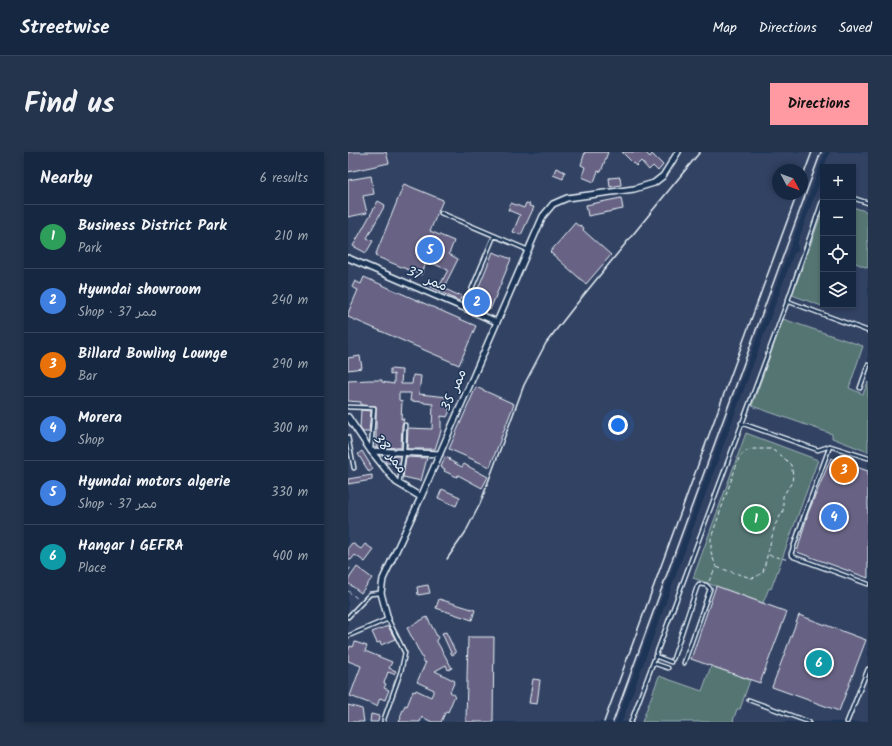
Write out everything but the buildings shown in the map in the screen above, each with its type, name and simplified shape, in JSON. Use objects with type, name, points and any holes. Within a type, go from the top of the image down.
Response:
[{"type":"street","name":"ممر 35","points":[[388,619],[381,593],[383,579],[440,454],[543,216],[553,204],[567,198],[634,188],[654,183],[663,176],[678,152]]},
{"type":"street","name":"ممر 37","points":[[348,258],[497,322]]},
{"type":"street","name":"ممر 38","points":[[348,417],[371,451],[399,484],[421,497]]},
{"type":"street","points":[[371,451],[440,454]]},
{"type":"lane","points":[[856,199],[868,203]]},
{"type":"lane","points":[[632,722],[741,423],[787,302],[823,200]]},
{"type":"lane","points":[[441,213],[528,250]]},
{"type":"lane","points":[[464,308],[494,236]]},
{"type":"lane","points":[[787,302],[868,331]]},
{"type":"lane","points":[[860,388],[868,365]]},
{"type":"lane","points":[[348,407],[374,408],[371,451]]},
{"type":"lane","points":[[741,423],[818,450],[830,446],[868,458]]},
{"type":"lane","points":[[399,484],[404,453],[405,425]]},
{"type":"lane","points":[[348,437],[354,468]]},
{"type":"lane","points":[[830,446],[791,554],[794,557],[868,584]]},
{"type":"lane","points":[[656,656],[672,661],[697,588],[700,584],[706,585],[710,589],[684,663]]},
{"type":"lane","points":[[348,617],[370,594],[381,593]]},
{"type":"lane","points":[[348,636],[388,619]]},
{"type":"lane","name":"ممر 35","points":[[384,722],[405,654],[388,619]]},
{"type":"lane","points":[[653,663],[668,668]]},
{"type":"lane","points":[[847,722],[868,670]]},
{"type":"lane","points":[[749,700],[809,722]]},
{"type":"path","points":[[753,449],[772,449],[791,465],[793,475],[792,482],[783,496],[783,511],[775,525],[763,572],[756,577],[751,578],[716,567],[710,552],[711,538],[739,458],[744,452],[753,449]]},
{"type":"path","points":[[768,555],[788,560]]},
{"type":"path","points":[[706,585],[716,567]]},
{"type":"path","points":[[348,571],[351,568]]},
{"type":"path","points":[[348,591],[362,602]]},
{"type":"shaded area","points":[[348,152],[825,152],[808,198],[808,164],[772,164],[772,200],[807,200],[616,722],[348,722]]},
{"type":"shaded area","points":[[830,152],[868,152],[868,722],[622,722],[794,253],[797,252],[797,244],[820,178],[820,308],[856,308],[856,164],[825,164]]},
{"type":"green space","points":[[856,208],[868,212],[868,268],[856,263]]},
{"type":"green space","points":[[820,218],[820,305],[792,295]]},
{"type":"green space","points":[[783,319],[863,346],[849,388],[863,394],[868,382],[868,452],[832,438],[832,434],[752,406]]},
{"type":"green space","points":[[746,433],[818,460],[771,589],[769,588],[763,603],[693,578]]},
{"type":"green space","points":[[711,666],[750,680],[740,709],[737,709],[733,721],[735,722],[642,722],[659,676],[702,691]]},
{"type":"railway","points":[[447,559],[465,533],[480,504],[524,385],[546,343],[700,152]]},
{"type":"railway","points":[[808,164],[812,152]]},
{"type":"railway","points":[[613,722],[821,152]]},
{"type":"railway","points":[[604,722],[795,200]]},
{"type":"place","name":"Hyundai motors algerie","points":[[430,250]]},
{"type":"place","name":"Hyundai showroom","points":[[477,302]]},
{"type":"place","name":"Billard Bowling Lounge","points":[[844,470]]},
{"type":"place","name":"Morera","points":[[834,517]]},
{"type":"place","name":"Business District Park","points":[[756,519]]},
{"type":"place","name":"Hangar 1 GEFRA","points":[[819,663]]}]
